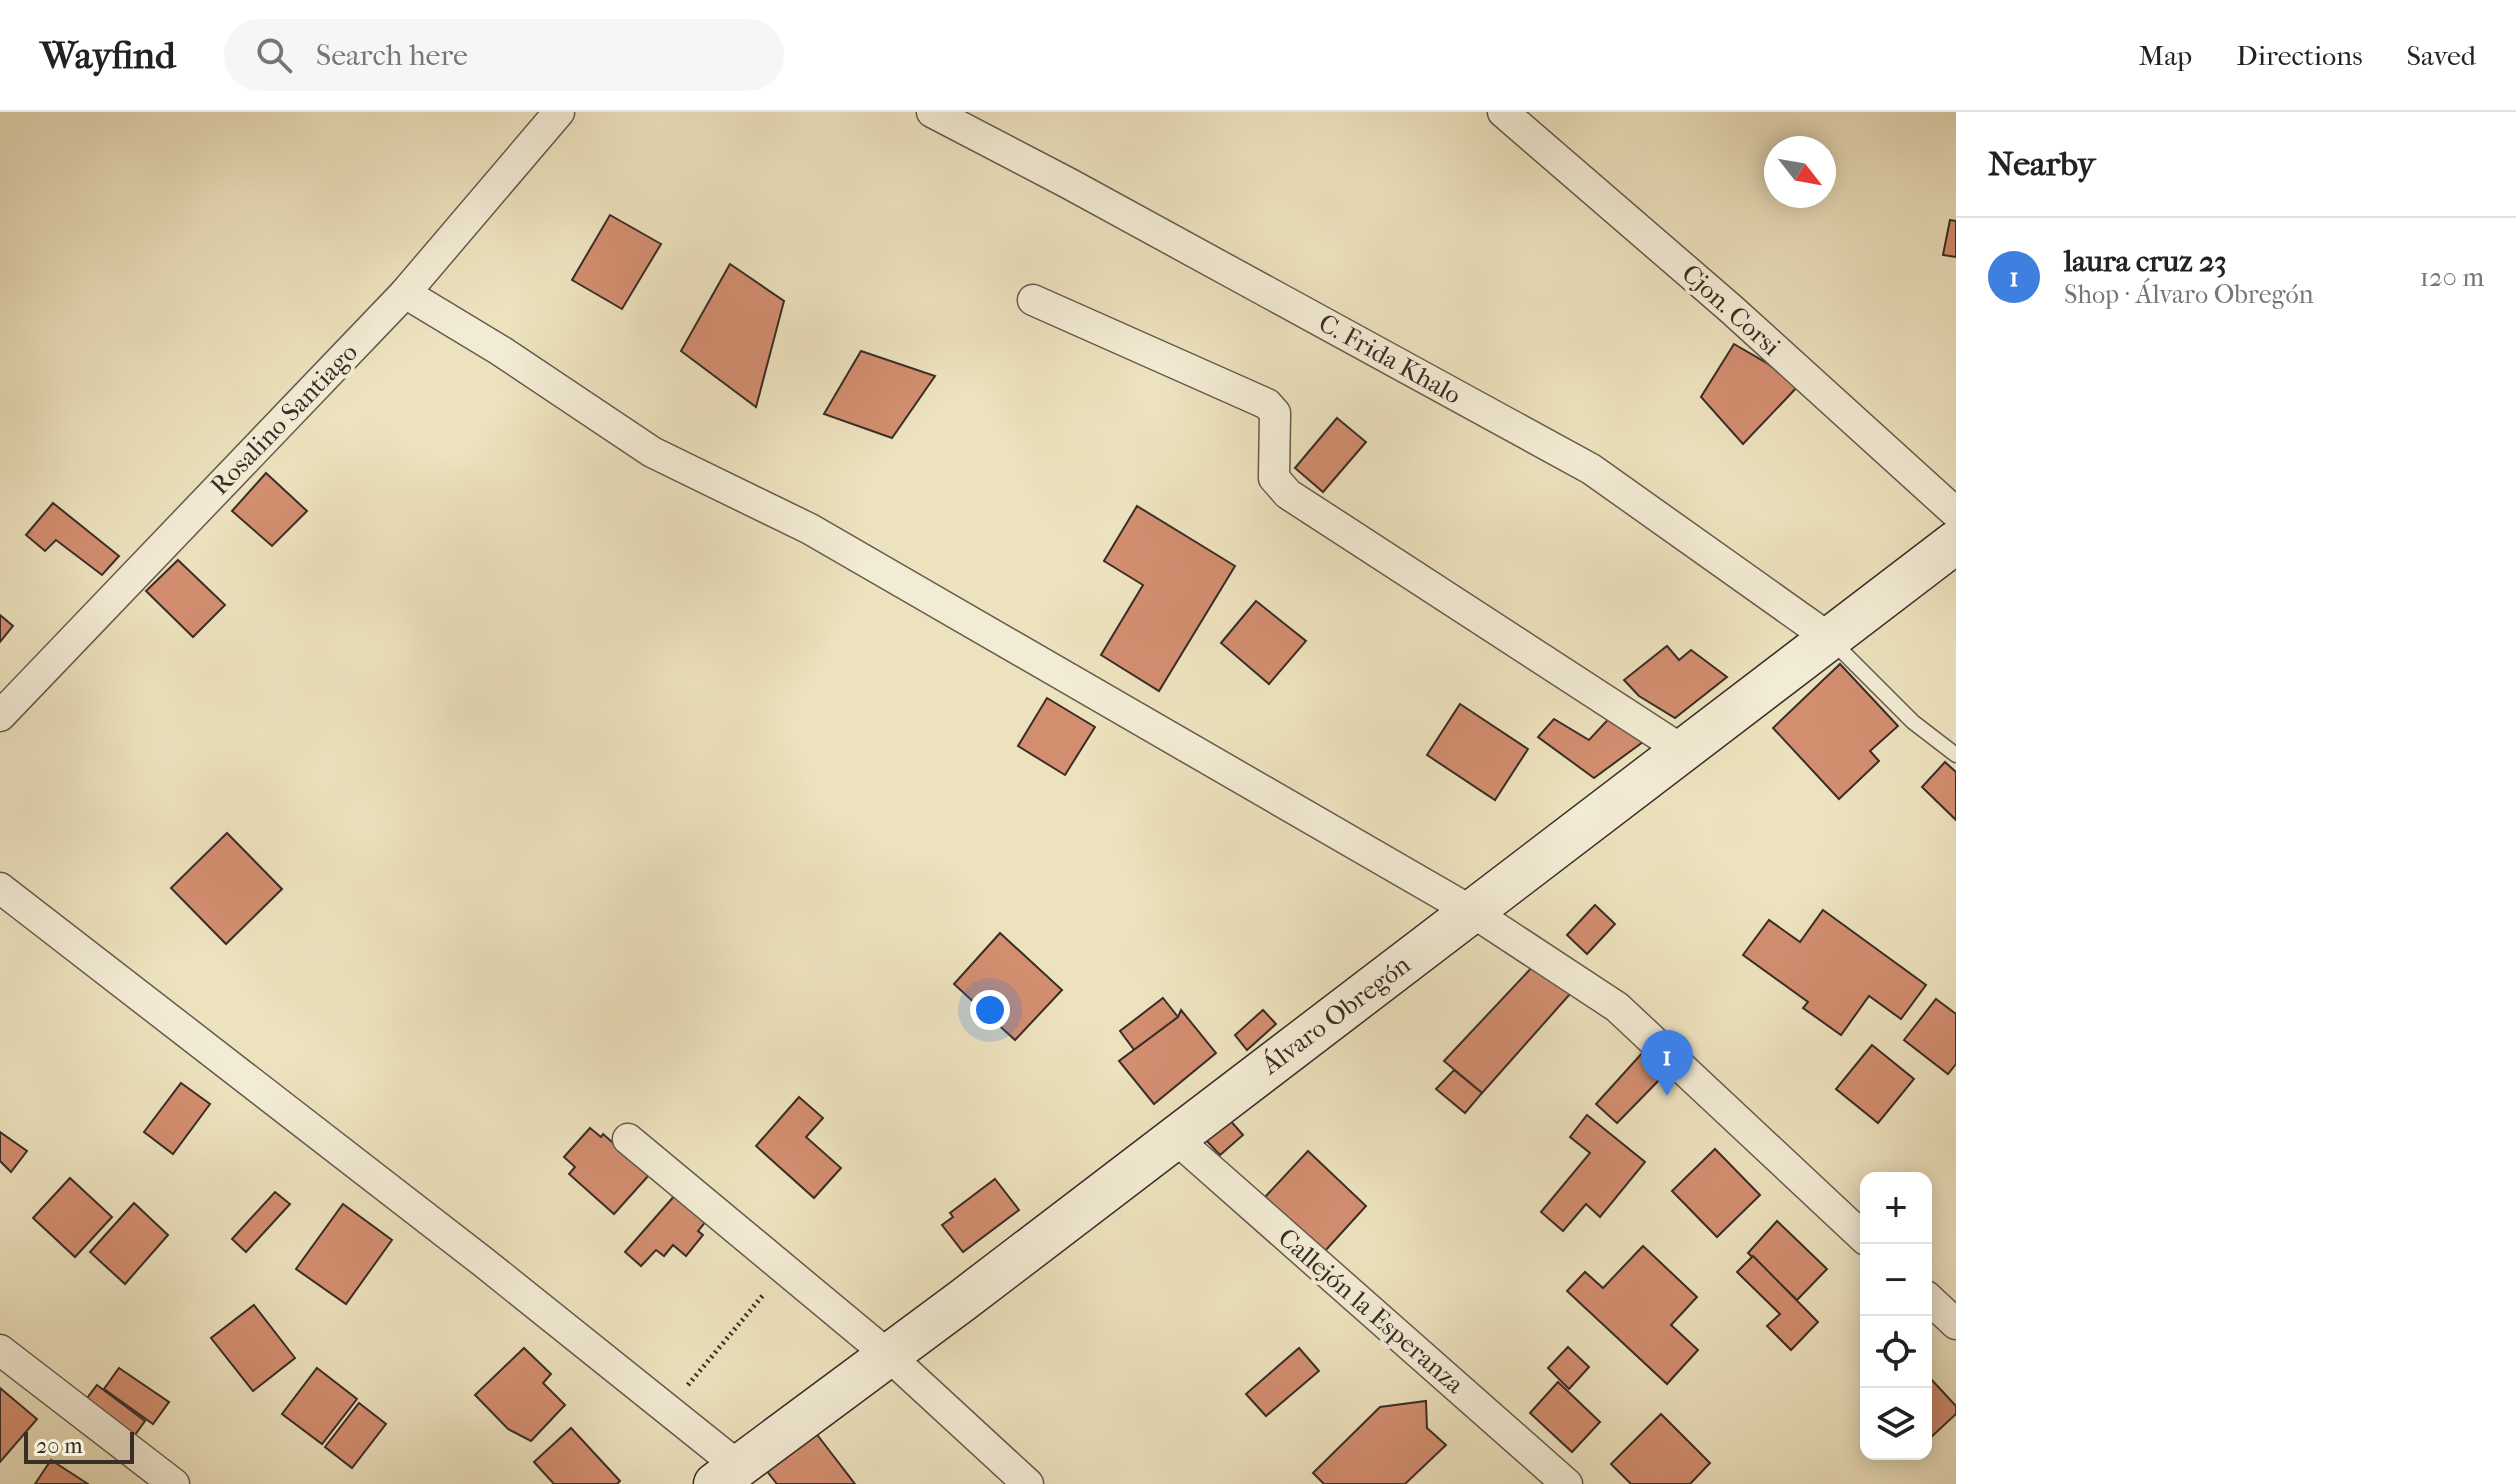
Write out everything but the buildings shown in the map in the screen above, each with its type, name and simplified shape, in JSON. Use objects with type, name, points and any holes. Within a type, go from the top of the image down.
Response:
[{"type":"street","name":"Rosalino Santiago","points":[[0,716],[405,293],[559,112]]},
{"type":"street","name":"C. Frida Khalo","points":[[932,112],[1082,190],[1591,469],[1829,638]]},
{"type":"street","name":"Cjon. Corsi","points":[[1503,112],[1730,308],[1956,513]]},
{"type":"street","points":[[405,293],[501,351],[652,452],[810,529],[1471,911],[1617,1007],[1860,1234]]},
{"type":"street","points":[[1033,300],[1267,404],[1275,413],[1274,478],[1288,494],[1682,750]]},
{"type":"street","name":"Álvaro Obregón","points":[[726,1475],[1175,1138],[1956,542]]},
{"type":"street","points":[[0,888],[482,1261],[667,1410],[726,1475]]},
{"type":"street","name":"Callejón la Esperanza","points":[[1175,1138],[1567,1484]]},
{"type":"street","points":[[628,1139],[888,1355],[1028,1484]]},
{"type":"street","points":[[1932,1302],[1956,1324]]},
{"type":"street","points":[[0,1350],[174,1484]]},
{"type":"lane","points":[[1829,638],[1913,722],[1956,755]]},
{"type":"path","points":[[667,1410],[785,1268]]},
{"type":"place","name":"laura cruz 23","points":[[1667,1096]]}]
